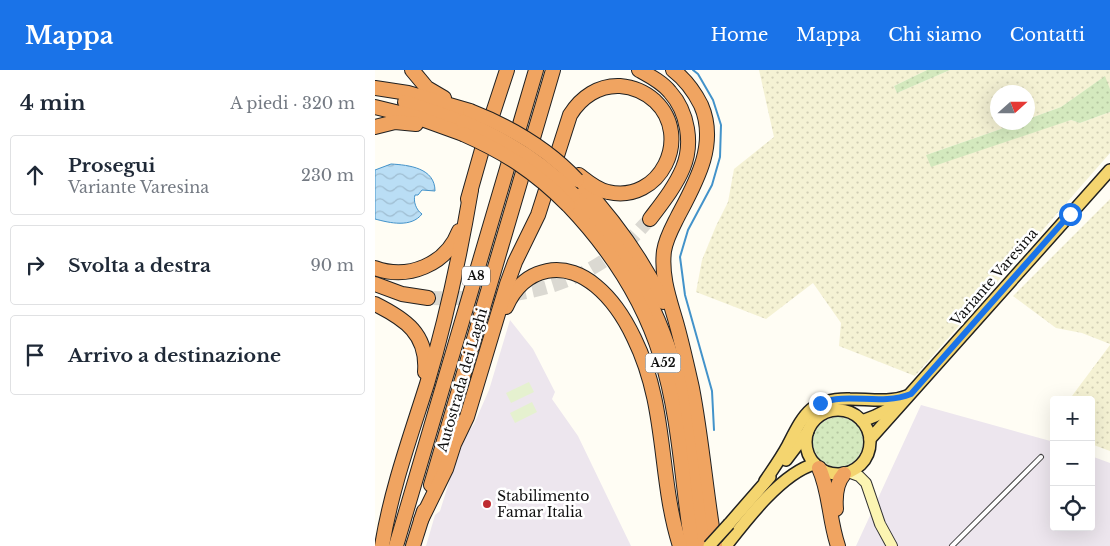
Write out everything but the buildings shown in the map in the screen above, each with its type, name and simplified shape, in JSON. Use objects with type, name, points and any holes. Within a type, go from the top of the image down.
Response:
[{"type":"highway","points":[[412,70],[423,84],[466,123]]},
{"type":"highway","points":[[375,268],[394,272],[414,270],[431,264],[442,257],[451,247],[471,190],[486,133],[507,70]]},
{"type":"highway","name":"Autostrada dei Laghi","points":[[397,546],[536,70]]},
{"type":"highway","name":"Autostrada dei Laghi","points":[[413,546],[553,70]]},
{"type":"highway","points":[[639,70],[661,83],[675,98],[684,118],[688,134],[687,155],[681,173],[668,196],[650,219]]},
{"type":"highway","points":[[673,70],[689,84],[705,117],[708,132],[699,175],[672,227],[664,251],[665,282],[696,411],[707,496],[716,546]]},
{"type":"highway","points":[[375,127],[387,123],[466,123],[493,120],[540,147],[557,161],[578,177],[596,188],[610,193],[629,192],[648,184],[660,174],[665,168],[670,151],[671,133],[662,110],[652,99],[641,92],[629,88],[617,86],[603,88],[591,93],[574,108],[567,122],[538,215],[509,279],[467,417],[454,444],[447,468],[421,520]]},
{"type":"highway","points":[[375,88],[408,93],[466,123]]},
{"type":"highway","name":"A52","points":[[375,96],[421,106],[487,132],[522,151],[556,176],[570,200],[629,284],[661,356],[673,411],[692,546]]},
{"type":"highway","name":"A52","points":[[375,108],[416,117],[466,123],[491,146],[521,164],[601,225],[626,258],[645,291],[663,331],[680,388],[703,546]]},
{"type":"highway","points":[[578,177],[629,242],[651,276],[665,306],[683,354]]},
{"type":"highway","points":[[413,423],[444,320],[471,190]]},
{"type":"highway","points":[[482,368],[506,306],[514,291],[525,281],[539,273],[564,270],[582,276],[600,290],[616,307],[628,326],[649,375],[661,430],[673,521],[680,546]]},
{"type":"highway","points":[[375,284],[402,294],[428,298]]},
{"type":"highway","points":[[375,304],[403,320],[413,330],[422,345],[425,357],[425,371],[391,502],[382,546]]},
{"type":"highway","points":[[817,466],[825,480],[830,521],[838,546]]},
{"type":"highway","points":[[844,546],[836,516],[835,497],[839,480],[846,473]]},
{"type":"main road","name":"Variante Varesina","points":[[870,439],[1110,170]]},
{"type":"main road","points":[[709,546],[765,481],[779,461],[803,416],[813,407],[833,399],[890,400],[911,394]]},
{"type":"main road","name":"Variante Varesina","points":[[862,421],[901,403]]},
{"type":"main road","points":[[765,481],[781,466],[810,427],[821,415],[837,410],[848,412],[862,421],[867,429],[870,439],[869,450],[865,459],[859,467],[846,473],[829,473],[817,466],[807,449],[810,427]]},
{"type":"main road","points":[[729,542],[787,477],[801,468],[817,466]]},
{"type":"street","points":[[846,473],[859,476],[866,483],[878,519],[892,546]]},
{"type":"lane","points":[[952,546],[1041,457]]},
{"type":"shaded area","points":[[759,70],[927,70],[894,86],[897,93],[950,70],[1110,70],[1110,89],[1104,77],[1061,107],[1035,116],[1035,85],[990,85],[990,130],[998,130],[926,155],[1071,120],[1080,123],[1110,112],[1110,153],[915,376],[839,346],[841,323],[813,283],[766,319],[696,292],[702,260],[728,202],[734,169],[774,137]]},
{"type":"shaded area","points":[[1110,199],[1110,344],[1082,333],[1056,328],[1013,296]]},
{"type":"shaded area","points":[[510,320],[533,349],[555,392],[552,399],[578,436],[631,546],[426,546],[435,515],[440,511],[460,447],[474,424],[489,390]]},
{"type":"shaded area","points":[[1110,345],[1110,451],[1095,445],[1095,396],[1072,396]]},
{"type":"shaded area","points":[[921,405],[1050,441],[1050,531],[1095,531],[1095,457],[1110,463],[1110,546],[856,546]]},
{"type":"green space","points":[[927,70],[950,70],[897,93],[894,86]]},
{"type":"green space","points":[[1105,76],[1110,89],[1110,112],[1080,123],[1071,120],[931,167],[926,155],[998,130],[1035,130],[1035,116],[1061,107]]},
{"type":"green space","points":[[529,382],[534,392],[511,403],[506,393]]},
{"type":"green space","points":[[532,402],[537,412],[515,423],[510,413]]},
{"type":"green space","points":[[833,417],[843,417],[856,424],[863,437],[863,447],[856,460],[843,467],[833,467],[824,463],[817,456],[813,447],[813,437],[817,428],[824,421]]},
{"type":"water","points":[[391,164],[420,169],[431,177],[434,183],[435,191],[422,190],[418,195],[415,195],[415,205],[422,214],[406,223],[394,223],[375,219],[375,170]]},
{"type":"waterway","points":[[693,70],[698,74],[713,100],[721,125],[720,157],[712,185],[688,230],[680,257],[685,295],[712,391],[714,430]]},
{"type":"tunnel","points":[[428,298],[480,297],[529,292],[575,277],[598,265],[624,246],[650,219]]},
{"type":"place","name":"Stabilimento Famar Italia","points":[[487,504]]},
{"type":"route","points":[[820,403],[833,399],[895,400],[911,394],[1070,214]]}]
